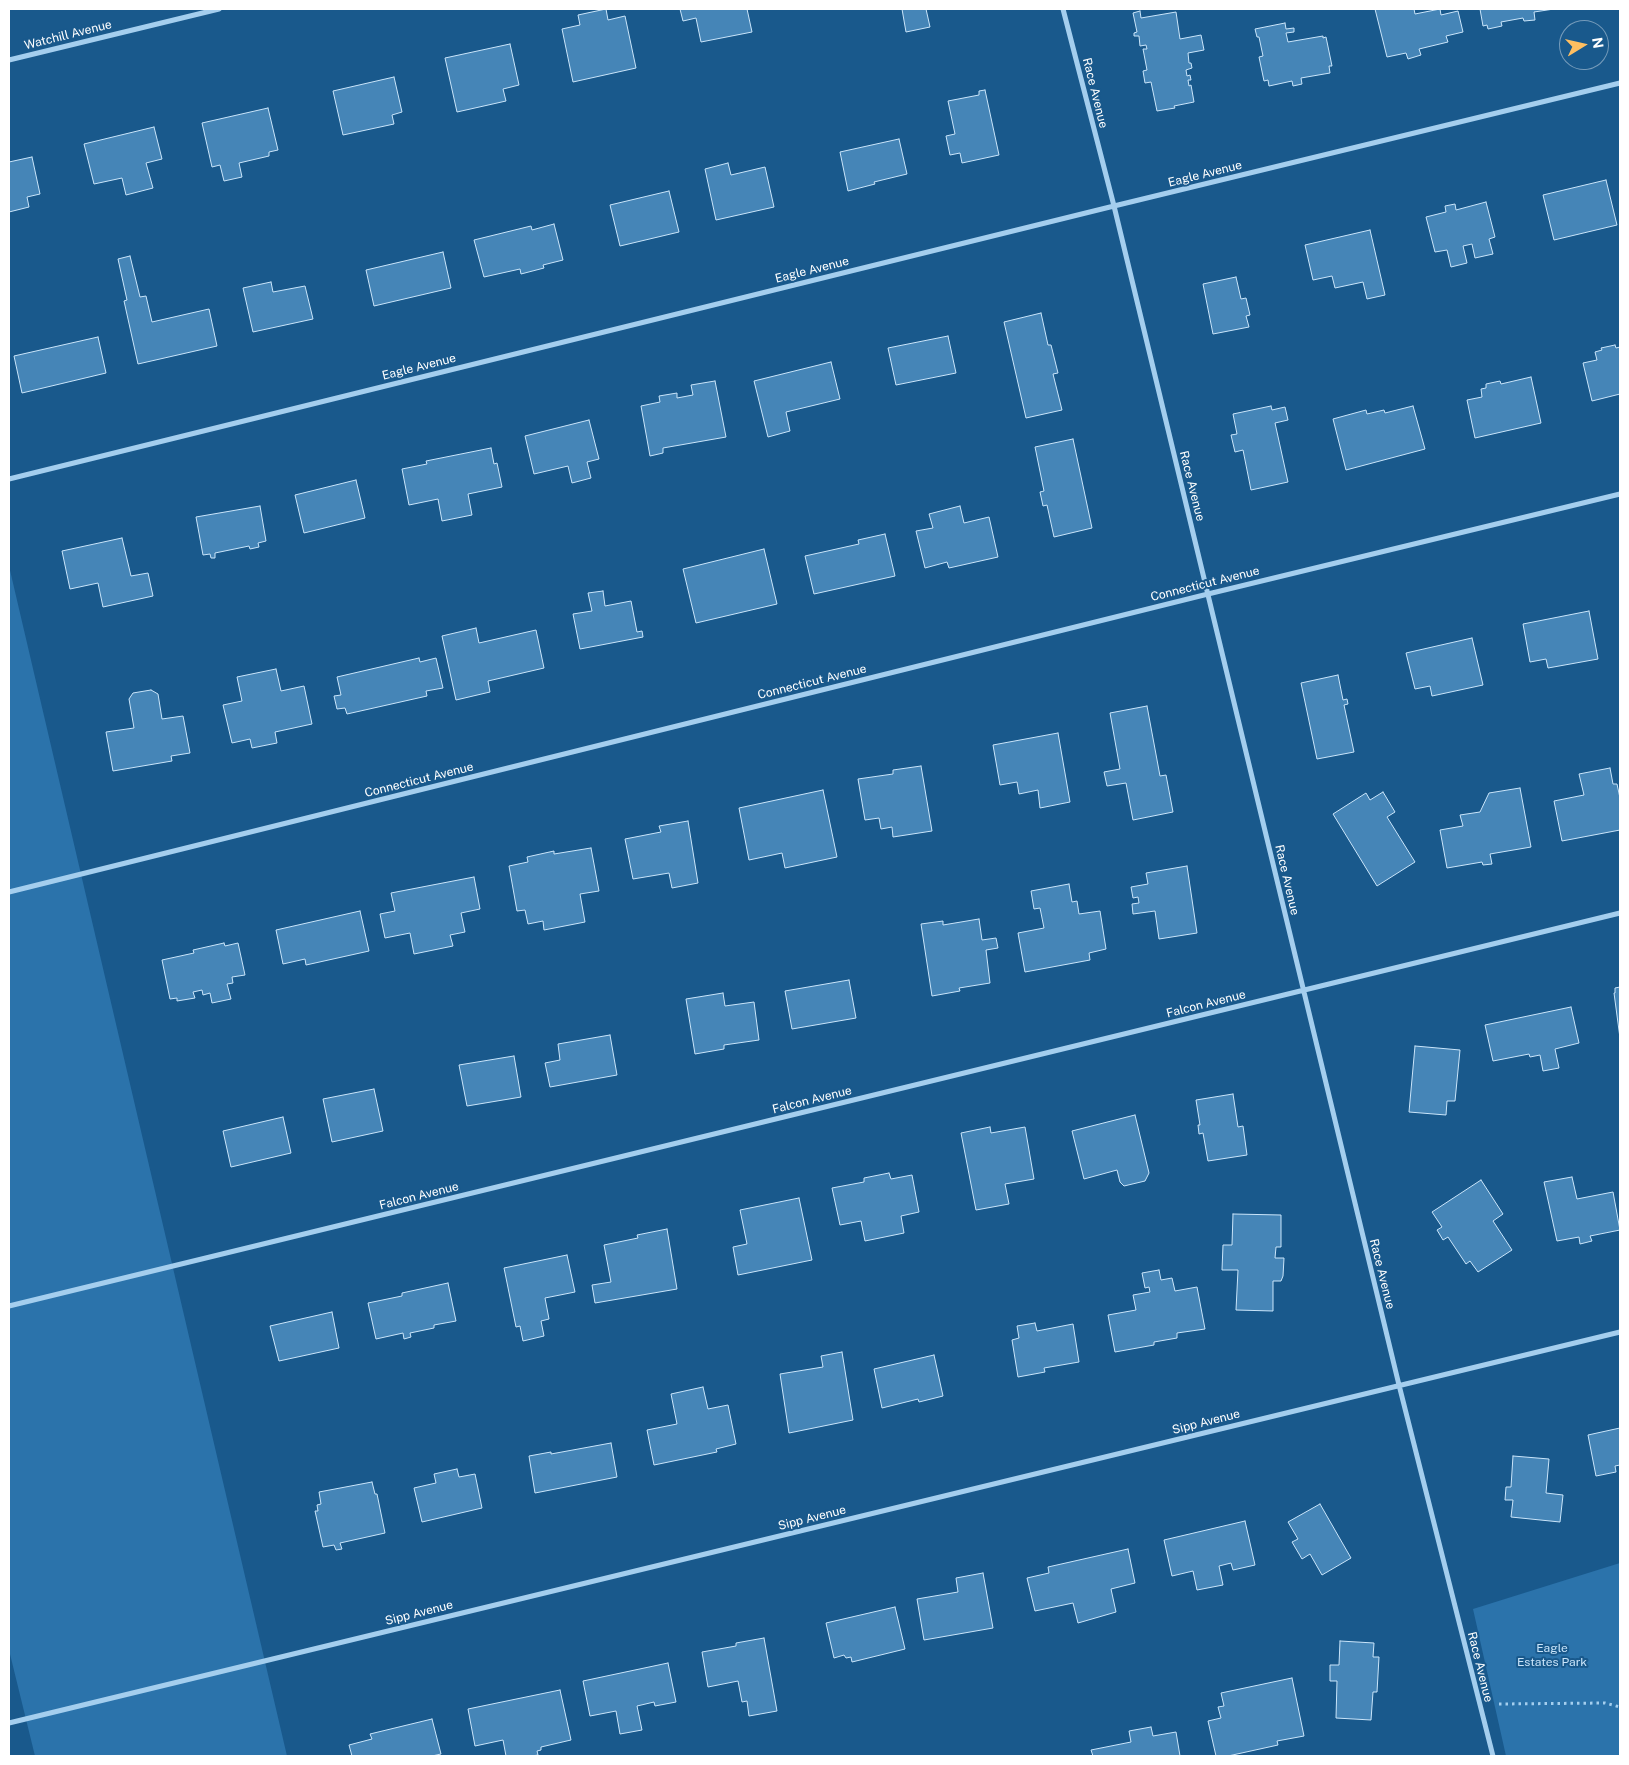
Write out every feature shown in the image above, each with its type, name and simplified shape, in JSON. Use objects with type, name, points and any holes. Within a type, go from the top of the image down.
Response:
[{"type":"street","name":"Watchill Avenue","points":[[9,60],[220,9]]},
{"type":"street","name":"Race Avenue","points":[[1063,9],[1114,206],[1399,1385],[1493,1756]]},
{"type":"street","name":"Eagle Avenue","points":[[9,479],[1620,83]]},
{"type":"street","name":"Connecticut Avenue","points":[[9,892],[1208,594],[1620,494]]},
{"type":"street","name":"Falcon Avenue","points":[[9,1306],[1620,913]]},
{"type":"street","name":"Sipp Avenue","points":[[9,1724],[1620,1332]]},
{"type":"path","points":[[1480,1704],[1605,1703],[1620,1706]]},
{"type":"green space","points":[[9,566],[287,1756],[35,1756],[9,1650]]},
{"type":"green space","name":"Eagle Estates Park","points":[[1620,1563],[1620,1756],[1506,1756],[1473,1609]]},
{"type":"building","points":[[606,9],[608,20],[625,16],[636,68],[573,82],[562,29],[580,25],[578,15]]},
{"type":"building","points":[[680,9],[747,9],[752,32],[701,42],[696,18],[683,21]]},
{"type":"building","points":[[902,9],[926,9],[930,27],[906,32]]},
{"type":"building","points":[[1375,9],[1414,9],[1415,14],[1440,9],[1441,15],[1458,11],[1463,32],[1446,36],[1448,42],[1419,49],[1421,55],[1408,59],[1406,53],[1387,57]]},
{"type":"building","points":[[1480,9],[1554,9],[1534,12],[1535,20],[1524,21],[1523,18],[1501,22],[1502,26],[1488,29],[1487,25],[1483,26]]},
{"type":"building","points":[[1140,11],[1141,18],[1176,12],[1180,39],[1201,35],[1204,50],[1188,53],[1189,63],[1191,63],[1192,68],[1186,70],[1187,76],[1190,75],[1191,80],[1188,80],[1189,86],[1191,85],[1194,102],[1157,111],[1151,82],[1145,83],[1143,71],[1147,70],[1143,49],[1147,49],[1146,45],[1140,46],[1139,36],[1134,36],[1134,33],[1137,32],[1133,13]]},
{"type":"building","points":[[1285,23],[1286,29],[1294,28],[1294,32],[1286,33],[1288,42],[1326,37],[1332,66],[1329,66],[1330,73],[1301,78],[1302,84],[1293,86],[1292,81],[1269,86],[1268,80],[1264,81],[1259,57],[1263,56],[1259,37],[1257,37],[1255,29]]},
{"type":"building","points":[[510,44],[519,85],[503,89],[506,101],[457,112],[445,58]]},
{"type":"building","points":[[394,77],[402,112],[392,115],[394,124],[343,135],[333,91]]},
{"type":"building","points":[[985,90],[999,155],[962,163],[960,153],[950,155],[946,136],[955,134],[948,101],[979,95],[979,91]]},
{"type":"building","points":[[268,108],[278,150],[269,152],[269,156],[239,163],[242,177],[224,181],[220,165],[212,167],[202,123]]},
{"type":"building","points":[[154,127],[162,159],[146,163],[153,188],[126,195],[122,178],[94,184],[84,144]]},
{"type":"building","points":[[899,139],[907,174],[848,191],[840,152]]},
{"type":"building","points":[[32,157],[40,194],[27,197],[29,207],[9,212],[9,162]]},
{"type":"building","points":[[728,163],[731,175],[765,167],[774,207],[716,220],[705,169]]},
{"type":"building","points":[[1606,180],[1617,225],[1554,240],[1543,195]]},
{"type":"building","points":[[669,191],[679,232],[620,246],[610,205]]},
{"type":"building","points":[[1486,202],[1495,237],[1489,239],[1493,254],[1475,258],[1472,244],[1463,246],[1467,263],[1451,267],[1447,250],[1435,252],[1426,217],[1446,212],[1445,206],[1455,204],[1456,210]]},
{"type":"building","points":[[554,224],[563,260],[543,265],[544,268],[521,274],[520,269],[484,277],[474,240],[531,226],[532,230]]},
{"type":"building","points":[[1370,230],[1385,295],[1367,299],[1363,282],[1335,288],[1332,276],[1313,280],[1305,245]]},
{"type":"building","points":[[443,252],[451,288],[374,306],[366,270]]},
{"type":"building","points":[[130,256],[140,297],[146,296],[152,322],[209,309],[217,346],[138,364],[124,301],[127,300],[118,259]]},
{"type":"building","points":[[1236,277],[1241,299],[1246,298],[1250,315],[1246,316],[1249,327],[1213,334],[1203,284]]},
{"type":"building","points":[[271,282],[273,292],[305,286],[313,319],[253,332],[243,288]]},
{"type":"building","points":[[1041,313],[1048,345],[1051,345],[1058,373],[1053,374],[1062,410],[1026,418],[1004,322]]},
{"type":"building","points":[[948,336],[956,373],[896,385],[888,348]]},
{"type":"building","points":[[98,337],[106,373],[22,393],[14,356]]},
{"type":"building","points":[[1615,345],[1616,348],[1620,347],[1620,394],[1592,401],[1583,363],[1597,360],[1595,352],[1602,350],[1601,348]]},
{"type":"building","points":[[831,362],[840,399],[786,412],[790,431],[768,437],[754,381]]},
{"type":"building","points":[[1531,377],[1541,423],[1475,438],[1467,400],[1482,397],[1481,389],[1486,388],[1486,384],[1500,381],[1501,384]]},
{"type":"building","points":[[715,381],[726,437],[663,448],[663,453],[650,456],[641,406],[660,402],[659,396],[677,393],[677,398],[693,395],[691,385]]},
{"type":"building","points":[[1271,406],[1272,410],[1285,407],[1288,420],[1275,423],[1288,482],[1251,490],[1243,450],[1235,452],[1231,435],[1237,434],[1233,414]]},
{"type":"building","points":[[1413,406],[1425,449],[1346,470],[1333,419],[1366,410],[1367,414],[1384,410],[1385,413]]},
{"type":"building","points":[[589,420],[599,459],[587,462],[591,478],[572,483],[568,466],[534,474],[525,436]]},
{"type":"building","points":[[1073,439],[1092,528],[1054,537],[1047,505],[1043,506],[1040,492],[1044,491],[1035,447]]},
{"type":"building","points":[[491,448],[494,464],[497,463],[502,487],[468,494],[472,515],[442,521],[438,499],[409,505],[402,469],[427,464],[426,461]]},
{"type":"building","points":[[356,480],[365,518],[304,533],[295,495]]},
{"type":"building","points":[[260,506],[266,541],[258,543],[259,547],[250,549],[249,546],[215,553],[215,558],[211,558],[210,554],[203,555],[196,517]]},
{"type":"building","points":[[960,506],[964,523],[989,517],[998,557],[949,568],[947,562],[925,568],[916,531],[933,528],[929,514]]},
{"type":"building","points":[[885,534],[895,576],[814,594],[805,556],[859,544],[858,540]]},
{"type":"building","points":[[122,538],[131,576],[148,573],[153,596],[103,607],[98,583],[70,589],[62,551]]},
{"type":"building","points":[[764,549],[777,604],[696,623],[683,569]]},
{"type":"building","points":[[603,591],[605,606],[631,601],[637,632],[642,631],[643,637],[580,649],[573,614],[592,611],[588,593]]},
{"type":"building","points":[[1589,611],[1598,659],[1548,668],[1546,659],[1530,662],[1523,624]]},
{"type":"building","points":[[476,628],[479,643],[536,630],[544,668],[488,681],[490,692],[456,700],[442,636]]},
{"type":"building","points":[[1472,638],[1483,685],[1432,696],[1430,686],[1415,689],[1406,653]]},
{"type":"building","points":[[419,658],[420,662],[436,658],[443,688],[426,691],[427,696],[347,714],[345,708],[337,709],[334,696],[341,695],[337,677]]},
{"type":"building","points":[[276,669],[281,691],[304,686],[312,724],[275,732],[277,743],[252,748],[250,739],[232,743],[223,705],[242,701],[237,677]]},
{"type":"building","points":[[1338,675],[1343,700],[1347,699],[1348,704],[1344,705],[1354,752],[1317,759],[1301,683]]},
{"type":"building","points":[[151,690],[158,694],[162,719],[183,716],[190,753],[171,756],[172,761],[113,771],[106,732],[134,728],[129,699],[133,693]]},
{"type":"building","points":[[1147,706],[1160,776],[1166,775],[1173,812],[1133,820],[1126,783],[1107,786],[1104,772],[1120,769],[1110,713]]},
{"type":"building","points":[[1058,733],[1070,802],[1040,808],[1038,790],[1019,794],[1017,782],[1000,785],[993,745]]},
{"type":"building","points":[[921,766],[932,831],[893,837],[892,827],[881,829],[879,818],[865,820],[858,779],[893,774],[893,770]]},
{"type":"building","points":[[1610,768],[1613,784],[1617,784],[1620,798],[1620,830],[1562,841],[1554,801],[1584,795],[1579,774]]},
{"type":"building","points":[[1520,788],[1531,847],[1490,854],[1492,864],[1483,865],[1482,862],[1447,868],[1440,830],[1463,826],[1460,815],[1480,812],[1489,793]]},
{"type":"building","points":[[823,790],[837,857],[785,868],[782,853],[749,860],[739,808]]},
{"type":"building","points":[[1383,792],[1395,812],[1387,817],[1415,862],[1377,886],[1333,814],[1366,793],[1370,800]]},
{"type":"building","points":[[688,821],[698,883],[672,888],[669,873],[633,879],[625,839],[661,832],[659,826]]},
{"type":"building","points":[[591,848],[599,891],[580,894],[585,922],[544,930],[543,921],[528,924],[525,910],[517,911],[509,866],[528,862],[527,857],[554,851],[554,854]]},
{"type":"building","points":[[1187,866],[1197,933],[1159,939],[1155,911],[1133,914],[1132,904],[1139,903],[1138,897],[1133,898],[1131,887],[1148,884],[1146,873]]},
{"type":"building","points":[[474,877],[480,909],[461,913],[465,932],[450,935],[453,946],[414,954],[410,933],[385,938],[380,914],[395,911],[391,893]]},
{"type":"building","points":[[1069,884],[1072,902],[1077,901],[1079,914],[1100,911],[1106,949],[1089,953],[1090,960],[1025,972],[1018,933],[1044,928],[1040,908],[1034,909],[1031,891]]},
{"type":"building","points":[[360,911],[369,951],[306,965],[305,959],[283,964],[276,930]]},
{"type":"building","points":[[979,919],[982,940],[996,938],[998,948],[986,950],[990,983],[959,988],[960,991],[932,996],[921,924],[943,921],[943,925]]},
{"type":"building","points":[[224,943],[225,946],[238,943],[245,975],[232,977],[233,983],[227,984],[231,999],[212,1003],[210,993],[203,995],[202,990],[193,992],[195,998],[177,1001],[177,998],[170,999],[162,960],[194,953],[193,950]]},
{"type":"building","points":[[849,980],[856,1018],[792,1029],[785,991]]},
{"type":"building","points":[[1620,987],[1620,1038],[1614,993],[1615,988]]},
{"type":"building","points":[[723,993],[725,1006],[754,1002],[759,1040],[724,1045],[724,1049],[695,1054],[686,999]]},
{"type":"building","points":[[1571,1007],[1579,1043],[1555,1049],[1559,1068],[1543,1071],[1540,1055],[1530,1057],[1529,1054],[1493,1061],[1485,1025]]},
{"type":"building","points":[[610,1035],[617,1075],[550,1087],[545,1063],[560,1060],[558,1044]]},
{"type":"building","points":[[1415,1046],[1460,1050],[1455,1101],[1447,1101],[1446,1115],[1409,1112]]},
{"type":"building","points":[[514,1056],[521,1097],[467,1106],[459,1065]]},
{"type":"building","points":[[374,1089],[383,1131],[332,1142],[323,1099]]},
{"type":"building","points":[[1233,1094],[1238,1127],[1243,1126],[1247,1155],[1208,1161],[1203,1133],[1199,1134],[1198,1125],[1200,1125],[1196,1100]]},
{"type":"building","points":[[1135,1115],[1149,1173],[1145,1181],[1124,1186],[1120,1182],[1117,1170],[1084,1179],[1072,1131]]},
{"type":"building","points":[[283,1117],[291,1153],[231,1167],[223,1131]]},
{"type":"building","points":[[990,1127],[991,1133],[1025,1127],[1034,1179],[1005,1184],[1009,1204],[976,1210],[961,1133]]},
{"type":"building","points":[[889,1173],[891,1179],[912,1175],[919,1212],[901,1216],[904,1233],[865,1241],[861,1221],[840,1225],[832,1188],[864,1182],[864,1178]]},
{"type":"building","points":[[1572,1177],[1577,1199],[1613,1192],[1620,1230],[1590,1236],[1592,1241],[1580,1244],[1579,1237],[1557,1241],[1544,1182]]},
{"type":"building","points":[[1481,1180],[1503,1214],[1493,1221],[1512,1250],[1478,1272],[1470,1261],[1466,1264],[1448,1237],[1443,1240],[1437,1230],[1442,1227],[1432,1212]]},
{"type":"building","points":[[799,1198],[812,1260],[738,1275],[733,1247],[747,1244],[740,1210]]},
{"type":"building","points":[[1233,1214],[1281,1215],[1281,1247],[1276,1247],[1275,1258],[1284,1258],[1283,1276],[1281,1281],[1273,1281],[1273,1311],[1236,1310],[1238,1270],[1222,1270],[1223,1245],[1232,1245]]},
{"type":"building","points":[[667,1229],[677,1289],[595,1303],[592,1285],[611,1282],[604,1245],[638,1238],[637,1235]]},
{"type":"building","points":[[567,1255],[575,1292],[545,1298],[549,1319],[541,1321],[544,1336],[523,1341],[520,1326],[516,1327],[504,1268]]},
{"type":"building","points":[[1159,1270],[1161,1280],[1172,1278],[1175,1291],[1197,1287],[1205,1329],[1177,1333],[1177,1338],[1154,1342],[1154,1345],[1115,1352],[1108,1315],[1136,1310],[1133,1295],[1150,1292],[1149,1287],[1145,1288],[1142,1273]]},
{"type":"building","points":[[448,1283],[456,1321],[434,1325],[434,1328],[410,1333],[411,1337],[404,1339],[403,1333],[376,1339],[368,1303]]},
{"type":"building","points":[[332,1312],[339,1348],[279,1361],[270,1326]]},
{"type":"building","points":[[1035,1323],[1037,1331],[1073,1324],[1079,1362],[1044,1368],[1045,1372],[1018,1377],[1012,1340],[1019,1338],[1017,1326]]},
{"type":"building","points":[[842,1352],[853,1420],[789,1433],[780,1374],[823,1367],[821,1356]]},
{"type":"building","points":[[934,1355],[943,1396],[919,1402],[918,1399],[882,1408],[874,1369]]},
{"type":"building","points":[[703,1387],[708,1409],[728,1405],[736,1444],[716,1449],[717,1452],[654,1465],[647,1430],[677,1424],[671,1394]]},
{"type":"building","points":[[1620,1428],[1620,1465],[1615,1466],[1616,1472],[1596,1476],[1588,1435]]},
{"type":"building","points":[[611,1443],[617,1477],[535,1493],[529,1456]]},
{"type":"building","points":[[1513,1456],[1549,1459],[1546,1493],[1563,1495],[1560,1522],[1511,1517],[1513,1500],[1505,1500],[1506,1487],[1511,1487]]},
{"type":"building","points":[[457,1469],[459,1477],[475,1474],[482,1508],[422,1522],[414,1488],[436,1483],[434,1474]]},
{"type":"building","points":[[372,1482],[375,1494],[377,1494],[385,1533],[340,1543],[342,1549],[336,1550],[334,1545],[323,1547],[315,1511],[318,1511],[317,1505],[321,1504],[319,1492]]},
{"type":"building","points":[[1320,1504],[1351,1558],[1322,1575],[1310,1554],[1302,1559],[1292,1542],[1298,1539],[1288,1522]]},
{"type":"building","points":[[1245,1521],[1255,1565],[1233,1570],[1231,1563],[1219,1566],[1223,1585],[1197,1590],[1193,1571],[1172,1576],[1164,1540]]},
{"type":"building","points":[[1128,1549],[1135,1583],[1111,1589],[1116,1612],[1078,1623],[1073,1603],[1035,1611],[1027,1578],[1049,1573],[1048,1567]]},
{"type":"building","points":[[983,1573],[993,1628],[924,1640],[917,1599],[958,1592],[956,1578]]},
{"type":"building","points":[[895,1607],[905,1649],[852,1662],[851,1657],[846,1658],[844,1655],[834,1658],[826,1623]]},
{"type":"building","points":[[764,1638],[777,1711],[749,1716],[747,1701],[742,1702],[738,1681],[708,1687],[702,1652],[736,1646],[736,1643]]},
{"type":"building","points":[[1340,1641],[1374,1643],[1373,1657],[1379,1657],[1377,1692],[1373,1692],[1371,1720],[1336,1718],[1337,1681],[1330,1681],[1330,1665],[1339,1665]]},
{"type":"building","points":[[668,1663],[676,1702],[655,1706],[654,1702],[637,1706],[642,1730],[620,1734],[616,1711],[590,1716],[583,1681]]},
{"type":"building","points":[[1292,1678],[1304,1736],[1277,1741],[1278,1745],[1228,1756],[1216,1756],[1208,1721],[1221,1718],[1218,1707],[1224,1706],[1221,1693]]},
{"type":"building","points":[[560,1690],[571,1740],[541,1747],[541,1750],[537,1751],[538,1755],[532,1756],[506,1756],[503,1740],[475,1746],[468,1709]]},
{"type":"building","points":[[432,1719],[441,1754],[432,1756],[352,1756],[349,1745],[372,1739],[370,1734]]},
{"type":"building","points":[[1151,1727],[1153,1736],[1176,1732],[1180,1756],[1093,1756],[1091,1750],[1131,1742],[1129,1731]]}]
